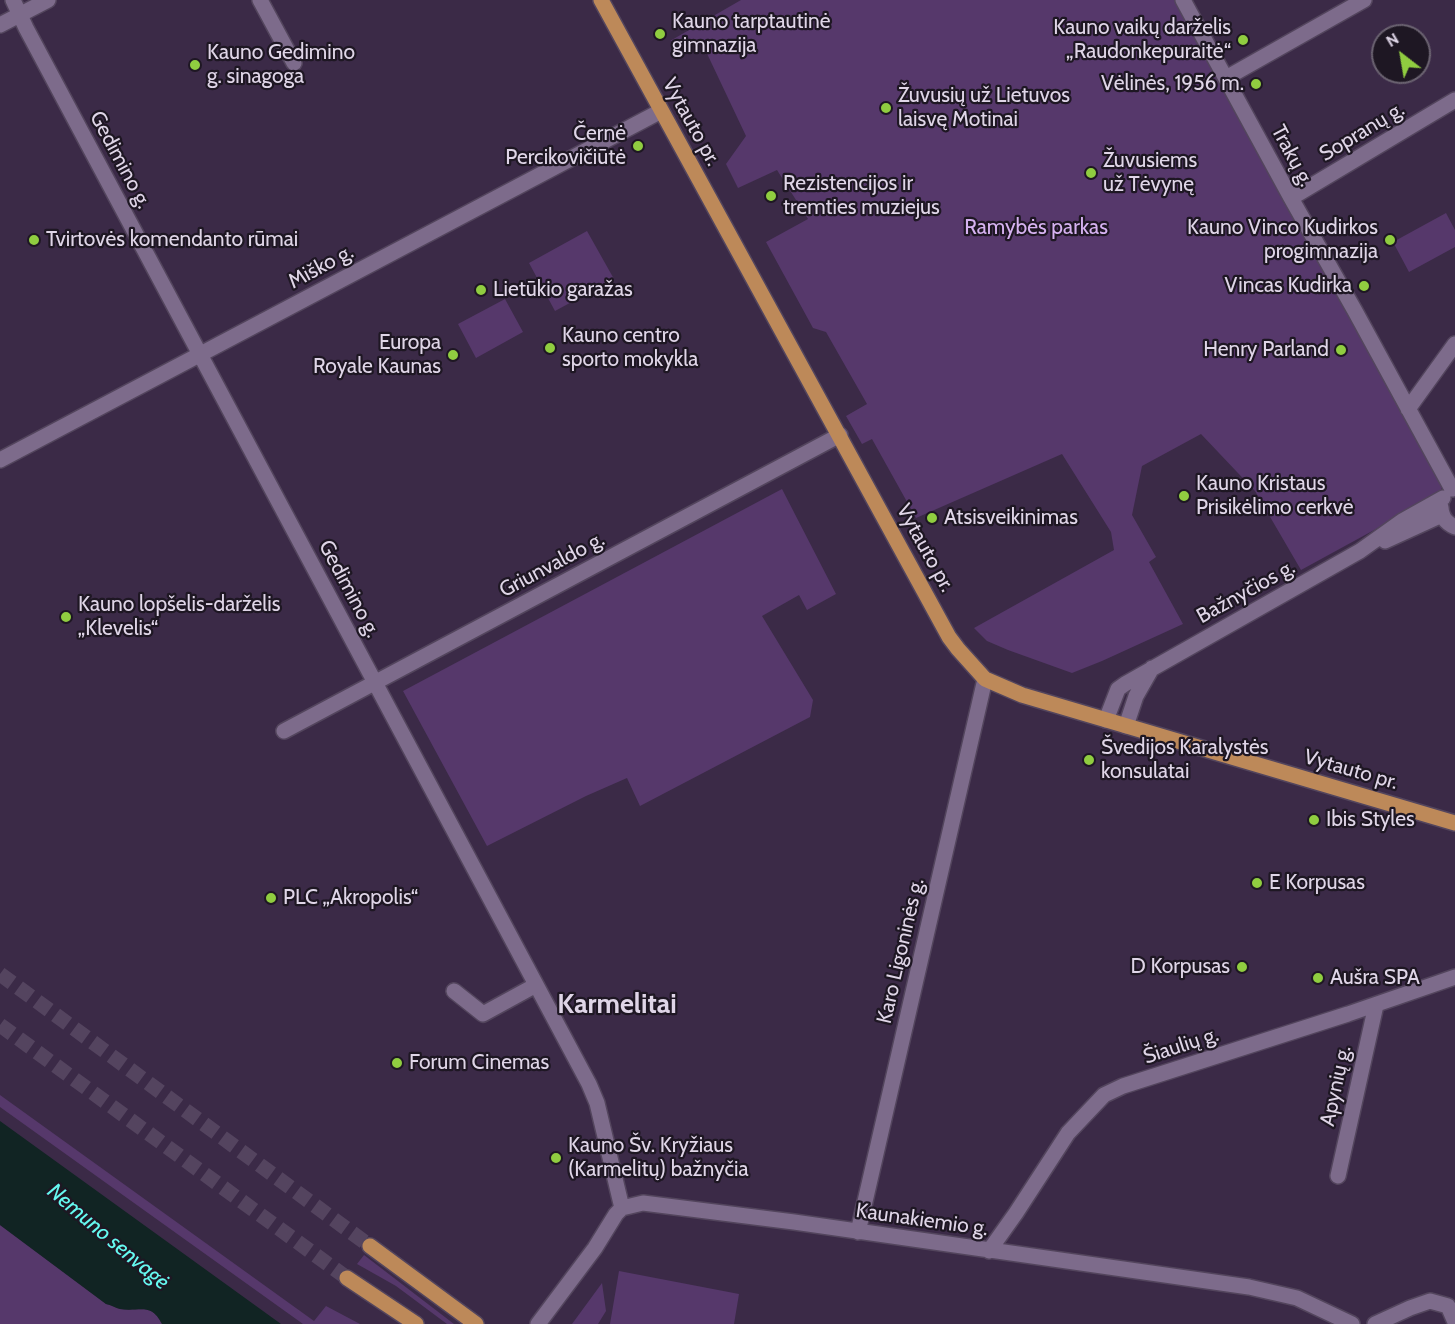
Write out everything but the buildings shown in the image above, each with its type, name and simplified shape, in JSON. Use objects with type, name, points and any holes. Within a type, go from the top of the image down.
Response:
[{"type":"main road","name":"Vytauto pr.","points":[[600,0],[949,637],[985,679],[1022,695],[1455,823]]},
{"type":"main road","points":[[370,1246],[476,1324]]},
{"type":"main road","points":[[347,1278],[416,1324]]},
{"type":"street","points":[[0,25],[16,7],[48,0]]},
{"type":"street","points":[[260,0],[294,63]]},
{"type":"street","name":"Trakų g.","points":[[1183,0],[1408,409],[1450,492]]},
{"type":"street","points":[[1226,78],[1364,0]]},
{"type":"street","name":"Gedimino g.","points":[[16,7],[589,1084],[597,1103],[622,1208]]},
{"type":"street","name":"Sopranų g.","points":[[1291,198],[1455,100]]},
{"type":"street","name":"Miško g.","points":[[0,460],[661,111]]},
{"type":"street","points":[[1408,409],[1455,344]]},
{"type":"street","name":"Griunvaldo g.","points":[[284,731],[840,435]]},
{"type":"street","points":[[1450,492],[1441,504],[1442,515],[1449,525],[1455,527]]},
{"type":"street","name":"Bažnyčios g.","points":[[1360,551],[1402,521],[1450,492]]},
{"type":"street","name":"Bažnyčios g.","points":[[1106,720],[1118,689],[1152,668],[1360,551],[1442,515]]},
{"type":"street","points":[[1126,726],[1136,696],[1152,668]]},
{"type":"street","name":"Karo Ligoninės g.","points":[[858,1232],[985,679]]},
{"type":"street","name":"Šiaulių g.","points":[[989,1251],[1068,1133],[1104,1095],[1123,1086],[1376,1005],[1455,977]]},
{"type":"street","points":[[454,991],[483,1014],[536,985]]},
{"type":"street","name":"Apynių g.","points":[[1338,1176],[1376,1005]]},
{"type":"street","name":"Kaunakiemio g.","points":[[622,1208],[643,1203],[1249,1287],[1297,1298],[1352,1324]]},
{"type":"street","points":[[538,1324],[622,1208]]},
{"type":"street","points":[[1375,1324],[1430,1301],[1448,1306],[1455,1322]]},
{"type":"green space","name":"Ramybės parkas","points":[[741,0],[1176,0],[1440,476],[1442,486],[1440,494],[1301,570],[1255,491],[1201,434],[1142,466],[1132,515],[1156,557],[1149,562],[1183,624],[1072,673],[987,641],[974,628],[1114,550],[1111,532],[1062,454],[916,518],[872,439],[862,444],[846,416],[867,404],[826,332],[813,328],[766,242],[808,219],[777,170],[738,188],[726,164],[746,136],[702,43],[670,41]]},
{"type":"green space","points":[[1446,213],[1455,230],[1455,247],[1409,272],[1393,242]]},
{"type":"green space","points":[[587,231],[614,279],[555,311],[529,263]]},
{"type":"green space","points":[[505,299],[523,332],[476,358],[458,324]]},
{"type":"green space","points":[[782,489],[836,594],[807,610],[799,595],[762,616],[813,700],[810,717],[640,806],[627,778],[487,846],[403,691]]},
{"type":"green space","points":[[0,1095],[314,1321],[326,1306],[360,1324],[303,1324],[0,1107]]},
{"type":"green space","points":[[0,1225],[106,1304],[127,1310],[149,1310],[158,1317],[162,1324],[0,1324]]},
{"type":"green space","points":[[364,1255],[454,1324],[447,1324],[396,1286],[357,1264]]},
{"type":"green space","points":[[619,1271],[739,1294],[734,1324],[610,1324]]},
{"type":"green space","points":[[602,1283],[606,1311],[598,1324],[572,1324]]},
{"type":"water","name":"Nemuno senvagė","points":[[0,1121],[281,1324],[162,1324],[158,1317],[149,1310],[127,1310],[106,1304],[0,1225]]},
{"type":"tunnel","points":[[0,974],[370,1246]]},
{"type":"tunnel","points":[[0,1025],[347,1278]]},
{"type":"place","name":"Kauno tarptautinė gimnazija","points":[[660,34]]},
{"type":"place","name":"Kauno vaikų darželis „Raudonkepuraitė“","points":[[1243,40]]},
{"type":"place","name":"Kauno Gedimino g. sinagoga","points":[[195,65]]},
{"type":"place","name":"Vėlinės, 1956 m.","points":[[1256,84]]},
{"type":"place","name":"Žuvusių už Lietuvos laisvę Motinai","points":[[886,108]]},
{"type":"place","name":"Černė Percikovičiūtė","points":[[638,146]]},
{"type":"place","name":"Žuvusiems už Tėvynę","points":[[1091,173]]},
{"type":"place","name":"Rezistencijos ir tremties muziejus","points":[[771,196]]},
{"type":"place","name":"Tvirtovės komendanto rūmai","points":[[34,240]]},
{"type":"place","name":"Kauno Vinco Kudirkos progimnazija","points":[[1390,240]]},
{"type":"place","name":"Vincas Kudirka","points":[[1364,286]]},
{"type":"place","name":"Lietūkio garažas","points":[[481,290]]},
{"type":"place","name":"Kauno centro sporto mokykla","points":[[550,348]]},
{"type":"place","name":"Henry Parland","points":[[1341,350]]},
{"type":"place","name":"Europa Royale Kaunas","points":[[453,355]]},
{"type":"place","name":"Kauno Kristaus Prisikėlimo cerkvė","points":[[1184,496]]},
{"type":"place","name":"Atsisveikinimas","points":[[932,518]]},
{"type":"place","name":"Kauno lopšelis-darželis „Klevelis“","points":[[66,617]]},
{"type":"place","name":"Švedijos Karalystės konsulatai","points":[[1089,760]]},
{"type":"place","name":"Ibis Styles","points":[[1314,820]]},
{"type":"place","name":"E Korpusas","points":[[1257,883]]},
{"type":"place","name":"PLC „Akropolis“","points":[[271,898]]},
{"type":"place","name":"D Korpusas","points":[[1242,967]]},
{"type":"place","name":"Aušra SPA","points":[[1318,978]]},
{"type":"place","name":"Forum Cinemas","points":[[397,1063]]},
{"type":"place","name":"Kauno Šv. Kryžiaus (Karmelitų) bažnyčia","points":[[556,1158]]},
{"type":"district","name":"Karmelitai","points":[[617,1005]]}]
